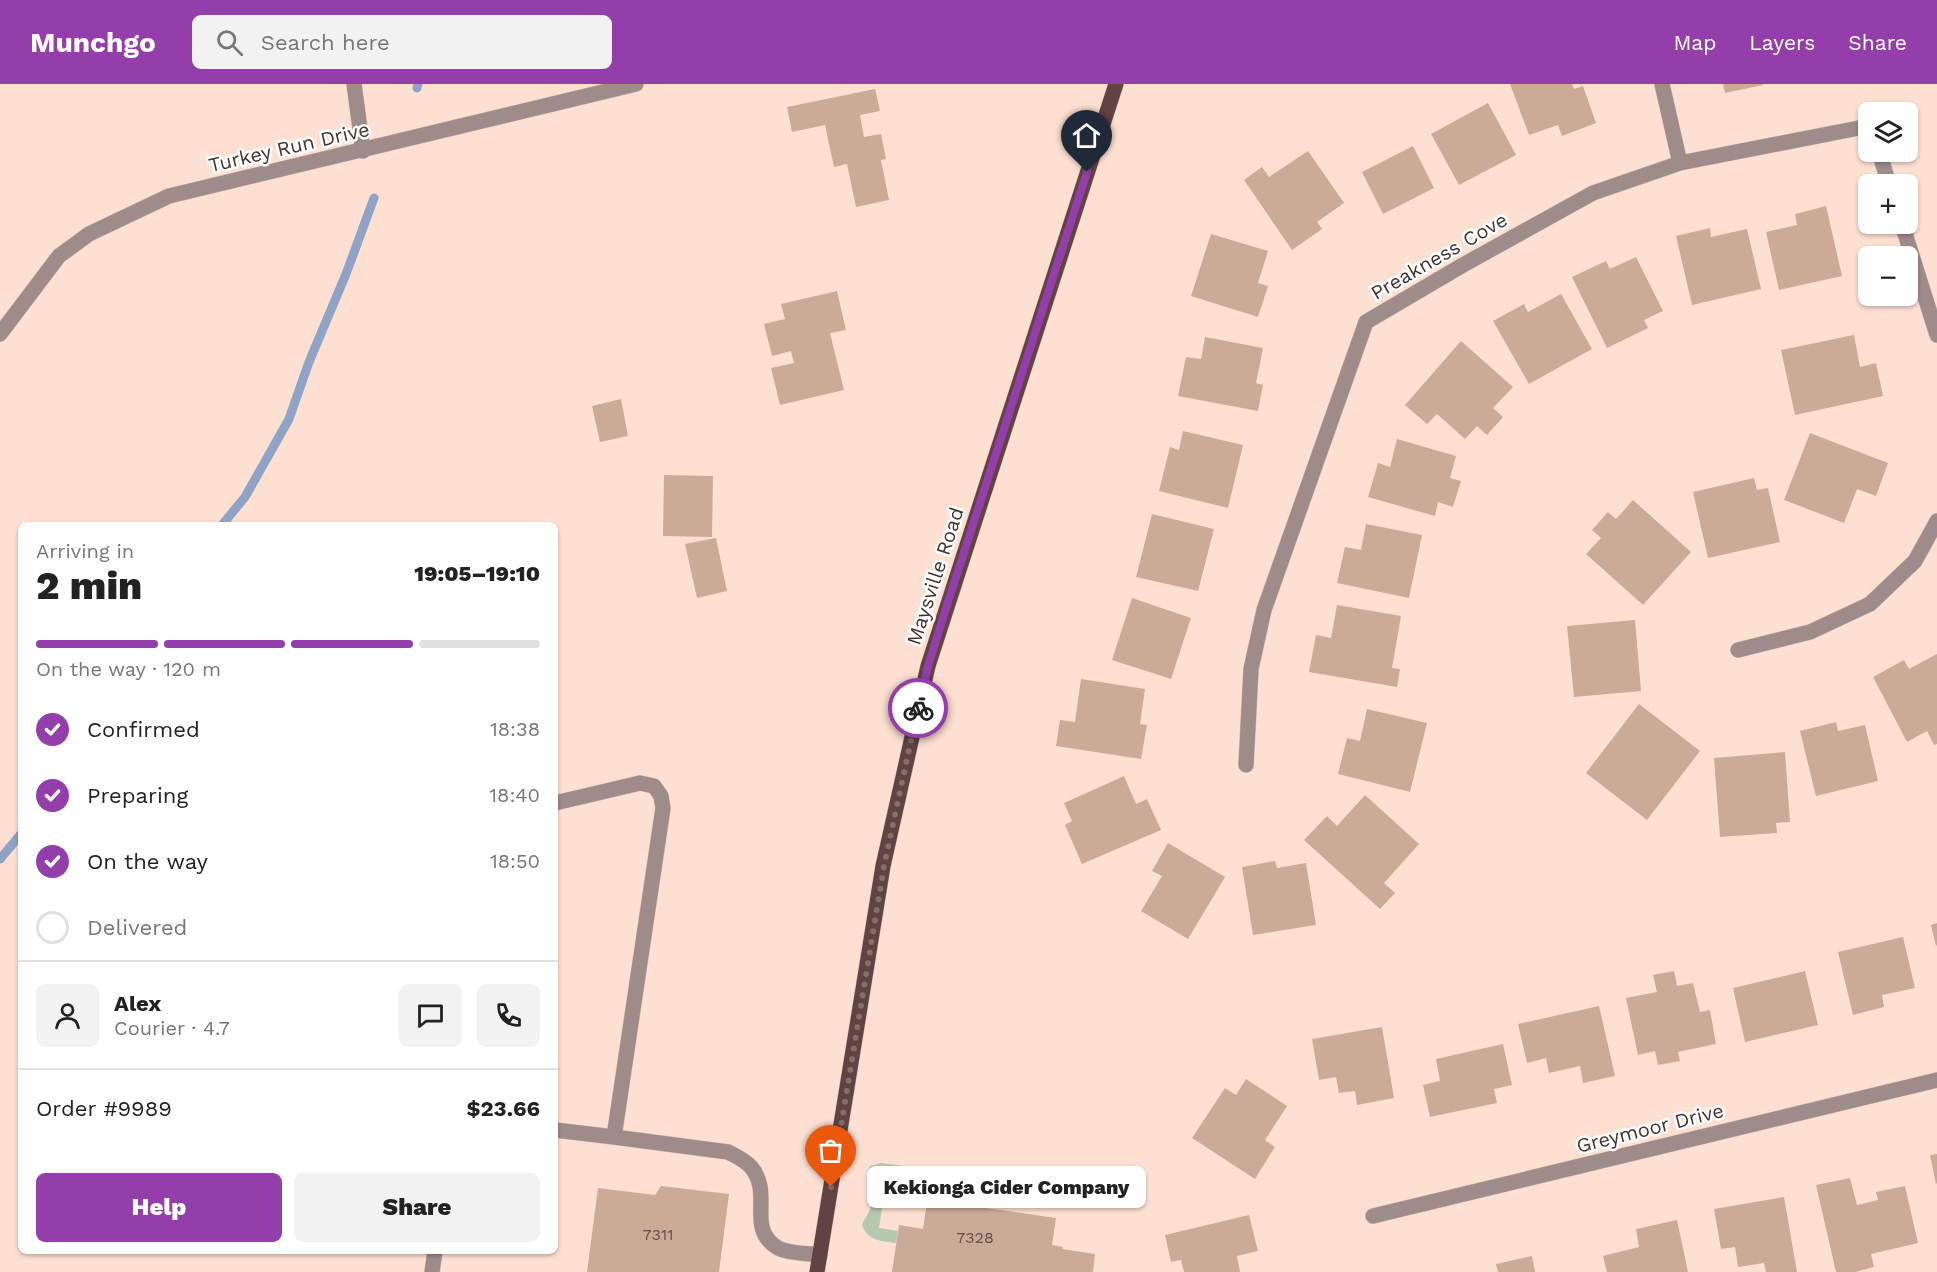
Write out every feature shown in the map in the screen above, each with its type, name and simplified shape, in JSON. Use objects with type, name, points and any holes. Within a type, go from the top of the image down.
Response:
[{"type":"main road","name":"Maysville Road","points":[[817,1272],[884,866],[928,666],[1116,84]]},
{"type":"street","points":[[354,84],[363,151]]},
{"type":"street","name":"Turkey Run Drive","points":[[0,334],[59,256],[89,234],[169,196],[636,84]]},
{"type":"street","points":[[1662,84],[1680,164]]},
{"type":"street","name":"Preakness Cove","points":[[1246,765],[1251,669],[1264,610],[1366,322],[1593,193],[1680,164],[1858,128]]},
{"type":"street","points":[[1905,234],[1937,335]]},
{"type":"street","points":[[1738,650],[1809,632],[1870,604],[1915,561],[1937,521]]},
{"type":"street","points":[[558,802],[640,783],[654,786],[661,796],[663,808],[614,1137]]},
{"type":"street","name":"Greymoor Drive","points":[[1373,1216],[1937,1080]]},
{"type":"street","points":[[558,1130],[728,1152],[752,1168],[759,1179],[762,1191],[759,1214],[762,1230],[768,1239],[780,1249],[820,1255]]},
{"type":"street","points":[[432,1272],[435,1254]]},
{"type":"green space","points":[[881,1163],[925,1169],[928,1179],[887,1174],[879,1228],[898,1231],[896,1243],[871,1237],[862,1225],[875,1195],[874,1182],[868,1170],[870,1166]]},
{"type":"building","points":[[1510,84],[1572,84],[1574,89],[1583,86],[1596,123],[1562,136],[1558,125],[1529,135]]},
{"type":"building","points":[[1723,84],[1763,84],[1763,85],[1725,93]]},
{"type":"building","points":[[875,89],[880,111],[860,115],[864,137],[881,134],[886,159],[881,160],[889,200],[856,207],[847,164],[834,167],[825,125],[792,132],[787,107]]},
{"type":"building","points":[[1488,103],[1516,155],[1459,185],[1431,134]]},
{"type":"building","points":[[1413,146],[1434,188],[1383,214],[1362,172]]},
{"type":"building","points":[[1308,151],[1344,203],[1317,222],[1322,229],[1292,250],[1244,180],[1262,167],[1269,177]]},
{"type":"building","points":[[1826,206],[1842,276],[1779,290],[1766,232],[1797,225],[1795,214]]},
{"type":"building","points":[[1710,228],[1711,237],[1747,229],[1761,289],[1692,305],[1676,236]]},
{"type":"building","points":[[1211,234],[1268,251],[1258,283],[1268,286],[1258,317],[1191,296]]},
{"type":"building","points":[[1636,257],[1663,311],[1644,320],[1648,328],[1607,348],[1572,277],[1606,261],[1610,269]]},
{"type":"building","points":[[837,291],[846,330],[830,333],[844,390],[780,405],[771,368],[794,363],[791,351],[772,356],[764,324],[785,319],[781,304]]},
{"type":"building","points":[[1561,294],[1592,349],[1529,384],[1493,321],[1524,304],[1528,312]]},
{"type":"building","points":[[1854,335],[1860,367],[1876,363],[1883,396],[1795,415],[1781,350]]},
{"type":"building","points":[[1205,337],[1263,348],[1256,383],[1263,385],[1258,411],[1178,396],[1186,357],[1201,359]]},
{"type":"building","points":[[1461,341],[1513,387],[1493,408],[1503,417],[1487,435],[1477,426],[1465,439],[1437,414],[1427,424],[1405,405]]},
{"type":"building","points":[[621,399],[628,436],[600,442],[592,406]]},
{"type":"building","points":[[1183,431],[1243,445],[1228,508],[1159,491],[1170,447],[1179,450]]},
{"type":"building","points":[[1810,433],[1888,463],[1876,496],[1857,489],[1844,523],[1784,500]]},
{"type":"building","points":[[1397,439],[1456,456],[1450,478],[1461,481],[1453,507],[1438,502],[1435,516],[1368,497],[1378,463],[1390,467]]},
{"type":"building","points":[[664,475],[713,476],[712,537],[663,536]]},
{"type":"building","points":[[1754,478],[1757,490],[1768,488],[1780,542],[1708,558],[1693,492]]},
{"type":"building","points":[[1633,500],[1691,552],[1643,605],[1586,554],[1601,538],[1592,530],[1608,512],[1616,519]]},
{"type":"building","points":[[1152,514],[1214,529],[1198,591],[1136,577]]},
{"type":"building","points":[[1366,524],[1422,535],[1409,598],[1337,583],[1345,547],[1361,550]]},
{"type":"building","points":[[716,538],[727,591],[697,598],[685,544]]},
{"type":"building","points":[[1132,598],[1191,618],[1171,679],[1112,660]]},
{"type":"building","points":[[1337,605],[1401,616],[1392,668],[1400,669],[1397,687],[1309,672],[1316,635],[1331,638]]},
{"type":"building","points":[[1635,620],[1641,691],[1574,697],[1567,626]]},
{"type":"building","points":[[1937,654],[1937,744],[1934,745],[1927,731],[1907,742],[1873,677],[1904,660],[1909,669]]},
{"type":"building","points":[[1081,679],[1145,689],[1140,724],[1147,725],[1141,759],[1056,746],[1060,720],[1075,722]]},
{"type":"building","points":[[1639,704],[1700,751],[1647,820],[1586,773]]},
{"type":"building","points":[[1367,709],[1427,723],[1410,792],[1338,774],[1347,738],[1360,741]]},
{"type":"building","points":[[1836,722],[1838,731],[1865,725],[1878,781],[1816,796],[1800,731]]},
{"type":"building","points":[[1785,752],[1790,822],[1776,823],[1777,833],[1720,837],[1714,758]]},
{"type":"building","points":[[1124,776],[1136,804],[1147,799],[1161,830],[1082,864],[1065,825],[1072,821],[1064,803]]},
{"type":"building","points":[[1365,795],[1419,844],[1384,883],[1395,893],[1380,909],[1304,840],[1327,816],[1337,826]]},
{"type":"building","points":[[1168,843],[1225,877],[1188,939],[1141,911],[1162,876],[1152,871]]},
{"type":"building","points":[[1275,861],[1277,868],[1306,863],[1316,925],[1253,935],[1242,867]]},
{"type":"building","points":[[1937,923],[1937,945],[1936,946],[1931,925]]},
{"type":"building","points":[[1903,937],[1915,988],[1882,995],[1884,1007],[1853,1015],[1838,952]]},
{"type":"building","points":[[1674,971],[1677,986],[1693,983],[1700,1012],[1710,1010],[1716,1044],[1678,1052],[1680,1061],[1658,1065],[1655,1051],[1638,1055],[1626,998],[1657,992],[1653,975]]},
{"type":"building","points":[[1805,971],[1818,1025],[1745,1042],[1733,988]]},
{"type":"building","points":[[1599,1006],[1615,1076],[1583,1083],[1580,1066],[1549,1073],[1546,1058],[1527,1063],[1518,1024]]},
{"type":"building","points":[[1382,1027],[1394,1098],[1357,1105],[1355,1091],[1339,1093],[1336,1077],[1319,1080],[1312,1039]]},
{"type":"building","points":[[1503,1044],[1512,1085],[1494,1089],[1497,1103],[1430,1117],[1423,1085],[1440,1081],[1436,1059]]},
{"type":"building","points":[[1246,1079],[1287,1106],[1265,1140],[1275,1147],[1255,1179],[1192,1138],[1225,1088],[1236,1095]]},
{"type":"building","points":[[1937,1154],[1937,1183],[1936,1184],[1930,1155]]},
{"type":"building","points":[[1850,1178],[1857,1205],[1878,1200],[1876,1192],[1905,1186],[1918,1243],[1871,1254],[1874,1267],[1855,1272],[1836,1272],[1816,1185]]},
{"type":"building","points":[[661,1186],[729,1194],[719,1272],[587,1272],[598,1188],[655,1195]]},
{"type":"building","points":[[928,1195],[950,1198],[950,1203],[1056,1218],[1052,1245],[1063,1247],[1062,1249],[1095,1254],[1093,1272],[892,1272],[899,1225],[923,1229]]},
{"type":"building","points":[[1784,1197],[1797,1272],[1766,1272],[1764,1263],[1738,1267],[1735,1247],[1721,1249],[1714,1209]]},
{"type":"building","points":[[1249,1215],[1258,1251],[1237,1256],[1240,1272],[1184,1272],[1181,1260],[1171,1262],[1165,1235]]},
{"type":"building","points":[[1677,1220],[1688,1272],[1607,1272],[1603,1256],[1639,1247],[1636,1229]]},
{"type":"building","points":[[1532,1256],[1535,1272],[1498,1272],[1496,1264]]},
{"type":"waterway","points":[[417,88],[418,84]]},
{"type":"waterway","points":[[224,522],[245,497],[289,419],[374,198]]},
{"type":"waterway","points":[[0,859],[18,838]]},
{"type":"way so far","points":[[831,1187],[884,866],[918,708]]},
{"type":"place","name":"Kekionga Cider Company","points":[[831,1187]]},
{"type":"route","points":[[918,708],[928,666],[948,602],[1087,172]]}]
